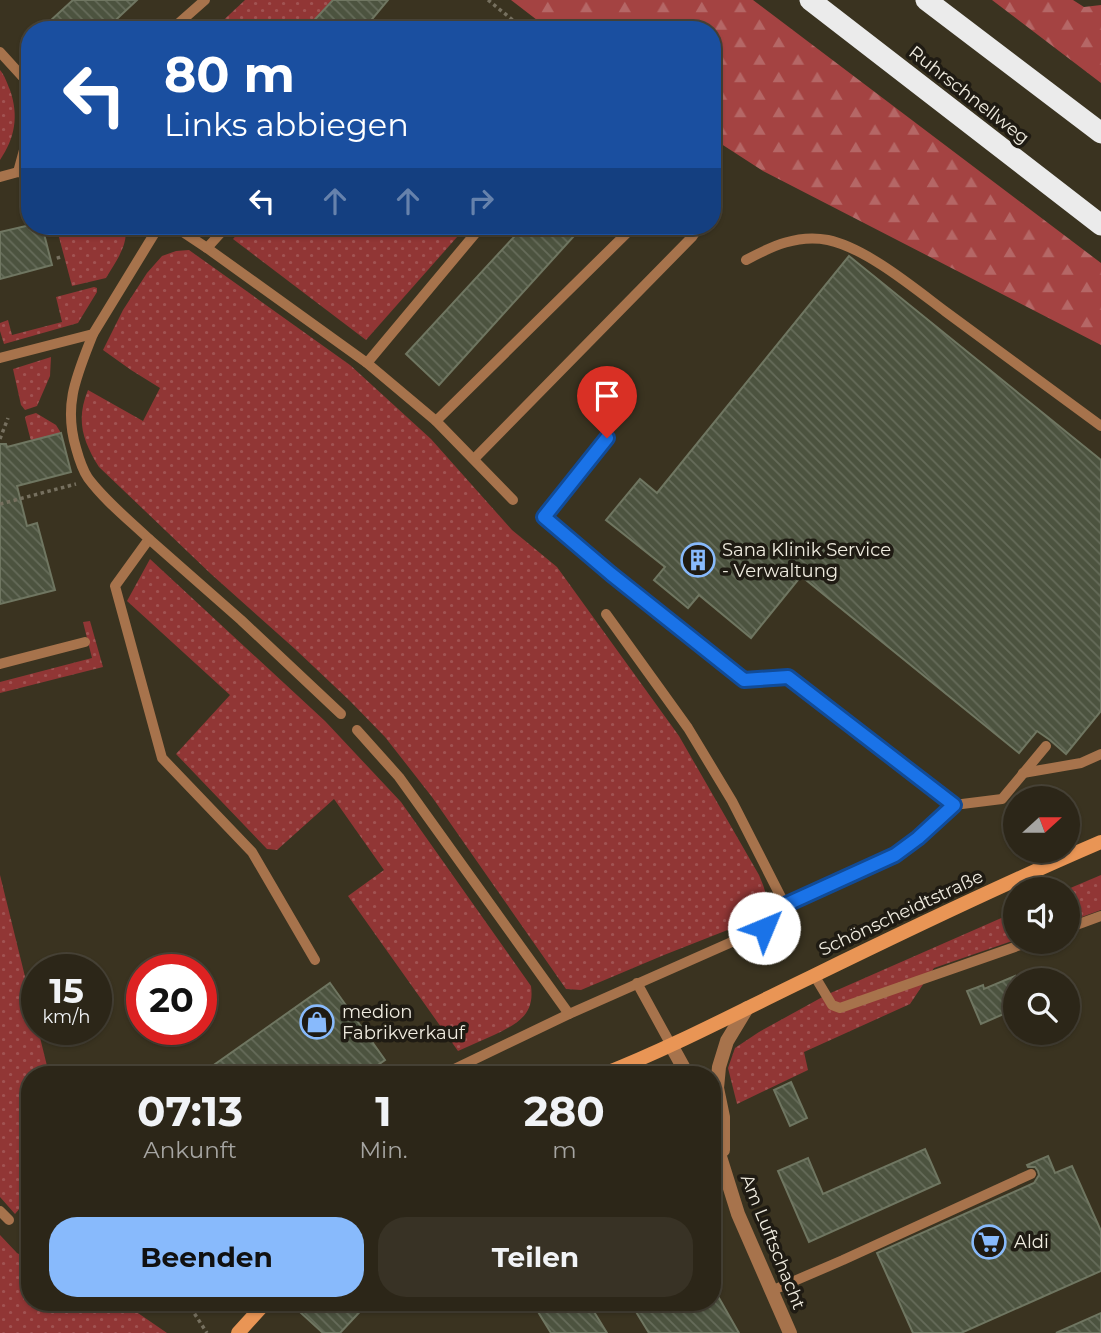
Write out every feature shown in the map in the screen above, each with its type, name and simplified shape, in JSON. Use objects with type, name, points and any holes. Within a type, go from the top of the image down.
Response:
[{"type":"highway","name":"Ruhrschnellweg","points":[[810,0],[1101,225]]},
{"type":"highway","points":[[926,0],[1101,133]]},
{"type":"street","name":"Schönscheidtstraße","points":[[622,1066],[1002,886],[1101,842]]},
{"type":"street","name":"Am Luftschacht","points":[[719,1066],[727,1041],[747,1008]]},
{"type":"street","points":[[671,1045],[683,1066]]},
{"type":"street","name":"Am Luftschacht","points":[[721,1107],[721,1137]]},
{"type":"street","name":"Am Luftschacht","points":[[721,1175],[790,1333]]},
{"type":"street","points":[[238,1333],[258,1311]]},
{"type":"lane","points":[[181,21],[205,0]]},
{"type":"lane","points":[[0,52],[21,75]]},
{"type":"lane","points":[[0,177],[21,174]]},
{"type":"lane","points":[[154,235],[93,334],[76,382],[71,421],[83,468],[90,480],[149,539],[341,713]]},
{"type":"lane","points":[[187,235],[367,363],[436,421],[513,500]]},
{"type":"lane","points":[[207,248],[219,235]]},
{"type":"lane","points":[[367,363],[474,235]]},
{"type":"lane","points":[[436,421],[625,235]]},
{"type":"lane","points":[[474,459],[693,235]]},
{"type":"lane","points":[[747,260],[771,246],[796,240],[825,240],[850,246],[899,278],[1101,426]]},
{"type":"lane","points":[[0,358],[93,334]]},
{"type":"lane","points":[[607,438],[544,517],[744,680],[788,677],[954,805]]},
{"type":"lane","points":[[149,539],[115,586],[162,758],[252,852],[315,960]]},
{"type":"lane","points":[[607,614],[688,728],[732,801],[785,905]]},
{"type":"lane","points":[[0,664],[85,642]]},
{"type":"lane","points":[[357,730],[399,776],[569,1014]]},
{"type":"lane","points":[[461,1066],[637,983],[777,922],[785,905],[895,855],[954,805],[1002,799],[1046,746]]},
{"type":"lane","points":[[1023,773],[1082,763],[1101,754]]},
{"type":"lane","points":[[1080,924],[1101,916]]},
{"type":"lane","points":[[814,975],[832,1005],[840,1008],[1003,951]]},
{"type":"lane","points":[[637,983],[671,1045]]},
{"type":"lane","points":[[771,1291],[1031,1174]]},
{"type":"lane","points":[[0,1211],[9,1220]]},
{"type":"path","points":[[488,0],[514,21]]},
{"type":"path","points":[[0,439],[8,418]]},
{"type":"path","points":[[0,504],[90,480]]},
{"type":"path","points":[[193,1311],[207,1333]]},
{"type":"shaded area","points":[[245,0],[333,0],[313,21],[223,21]]},
{"type":"shaded area","points":[[0,70],[10,90],[15,118],[12,135],[0,160]]},
{"type":"shaded area","points":[[58,235],[126,235],[123,246],[106,278],[72,286]]},
{"type":"shaded area","points":[[236,235],[459,235],[366,340],[233,239]]},
{"type":"shaded area","points":[[189,250],[350,365],[431,439],[512,530],[557,567],[679,736],[759,875],[766,899],[759,915],[753,920],[581,990],[566,989],[432,797],[385,737],[295,649],[211,574],[99,467],[88,448],[83,429],[82,410],[88,390],[143,421],[160,388],[103,350],[123,310],[147,273],[162,256]]},
{"type":"shaded area","points":[[94,287],[97,292],[78,323],[4,344],[0,323],[8,320],[12,335],[62,322],[56,297]]},
{"type":"shaded area","points":[[51,357],[50,376],[37,406],[25,410],[21,405],[13,369]]},
{"type":"shaded area","points":[[36,413],[56,425],[61,433],[31,441],[25,418]]},
{"type":"shaded area","points":[[150,559],[325,721],[401,802],[531,986],[530,1004],[517,1022],[458,1051],[348,896],[384,870],[334,799],[277,850],[267,849],[176,754],[230,695],[127,601]]},
{"type":"shaded area","points":[[90,621],[103,667],[0,693],[0,682],[92,658],[83,622]]},
{"type":"shaded area","points":[[0,875],[21,960],[21,1045],[42,1045],[47,1066],[21,1066],[21,1207],[15,1214],[0,1197]]},
{"type":"shaded area","points":[[1101,875],[1101,910],[1080,918],[1080,884]]},
{"type":"shaded area","points":[[1003,917],[1003,944],[934,968],[910,1004],[804,1052],[808,1070],[737,1104],[728,1068],[735,1048],[826,995]]},
{"type":"shaded area","points":[[0,1235],[21,1255],[21,1311],[135,1311],[167,1333],[0,1333]]},
{"type":"green space","points":[[511,0],[753,0],[1101,263],[1101,345],[763,171],[721,144],[721,21],[538,21]]},
{"type":"green space","points":[[992,0],[1073,0],[1084,7],[1101,5],[1101,83]]},
{"type":"building","points":[[73,0],[137,0],[115,21],[50,21]]},
{"type":"building","points":[[333,0],[388,0],[370,21],[313,21]]},
{"type":"building","points":[[21,227],[21,235],[44,235],[52,265],[0,279],[0,232]]},
{"type":"building","points":[[516,235],[575,235],[439,385],[406,354]]},
{"type":"building","points":[[849,256],[1101,460],[1101,711],[1066,754],[1037,731],[1019,753],[801,576],[751,638],[699,595],[688,608],[654,580],[665,567],[606,520],[640,479],[657,493]]},
{"type":"building","points":[[61,433],[71,472],[17,486],[27,526],[37,523],[55,590],[0,604],[0,444],[6,444],[7,447]]},
{"type":"building","points":[[1003,981],[1003,1014],[981,1024],[967,991],[983,985],[984,989]]},
{"type":"building","name":"medion Fabrikverkauf","points":[[330,983],[385,1060],[376,1066],[212,1066]]},
{"type":"building","points":[[791,1082],[807,1118],[790,1126],[774,1090]]},
{"type":"building","points":[[925,1149],[940,1183],[809,1242],[778,1171],[808,1158],[823,1194]]},
{"type":"building","name":"Aldi","points":[[1048,1156],[1055,1173],[1072,1166],[1101,1231],[1101,1271],[961,1333],[913,1333],[877,1253],[1034,1183],[1039,1175],[1038,1171],[1027,1165]]},
{"type":"building","points":[[721,1302],[739,1333],[649,1333],[636,1311],[721,1311]]},
{"type":"building","points":[[361,1311],[340,1333],[323,1333],[301,1313]]},
{"type":"building","points":[[538,1311],[594,1311],[607,1333],[551,1333]]},
{"type":"building","points":[[1101,1313],[1101,1333],[1056,1333]]},
{"type":"place","name":"Sana Klinik Service - Verwaltung","points":[[698,560]]},
{"type":"place","name":"medion Fabrikverkauf","points":[[317,1022]]},
{"type":"place","name":"Aldi","points":[[989,1242]]},
{"type":"route","points":[[607,438],[544,517],[744,680],[788,677],[954,805],[895,855],[785,905],[777,922],[764,928]]}]
